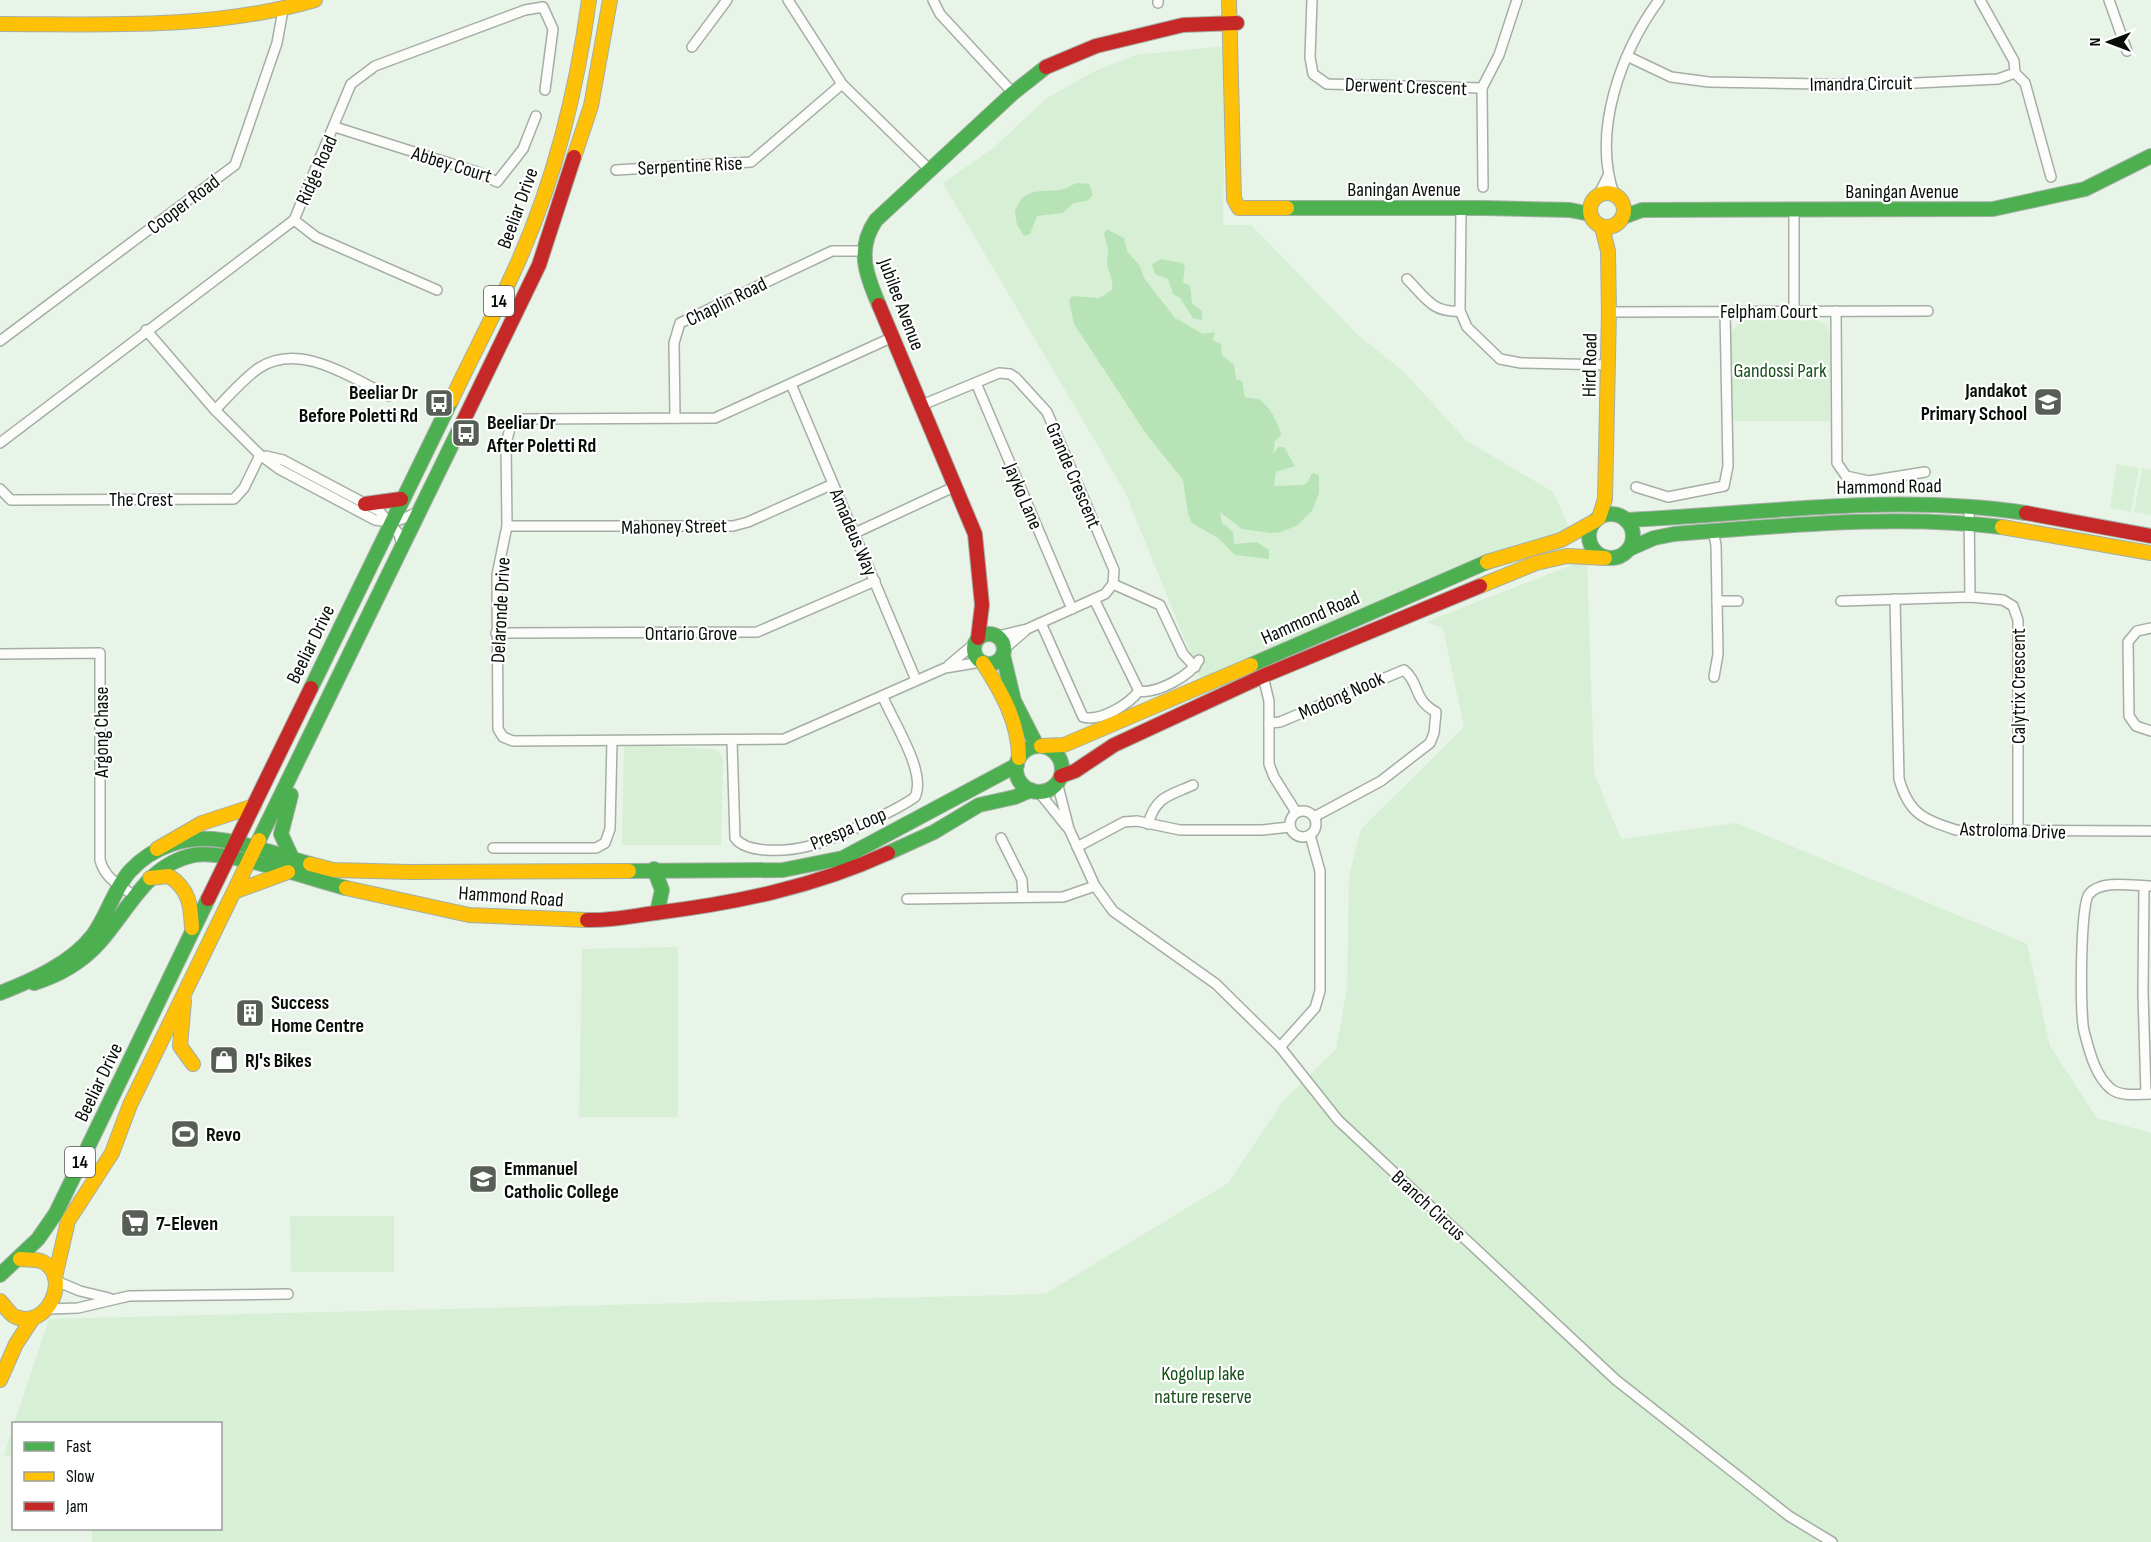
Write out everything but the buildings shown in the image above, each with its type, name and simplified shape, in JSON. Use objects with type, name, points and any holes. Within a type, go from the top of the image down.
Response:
[{"type":"main road","points":[[0,24],[175,22],[283,10],[315,0]]},
{"type":"main road","name":"Beeliar Drive","points":[[0,1275],[8,1265],[19,1259],[46,1230],[56,1213],[519,260],[536,219],[566,127],[579,68],[589,0]]},
{"type":"main road","points":[[1229,0],[1233,28]]},
{"type":"main road","points":[[1233,28],[1237,0]]},
{"type":"main road","name":"Beeliar Drive","points":[[56,1279],[63,1236],[70,1215],[111,1153],[130,1105],[236,891],[546,246],[591,106],[609,3]]},
{"type":"main road","name":"Jubilee Avenue","points":[[976,641],[982,605],[975,534],[957,486],[865,273],[863,251],[869,230],[876,220],[1013,93],[1048,65],[1096,46],[1183,25],[1233,28]]},
{"type":"main road","name":"Baningan Avenue","points":[[1233,28],[1234,199],[1239,207],[1570,210],[1619,198],[1642,210]]},
{"type":"main road","name":"Baningan Avenue","points":[[1613,223],[1642,210],[1993,209],[2085,189],[2151,156]]},
{"type":"main road","name":"Hird Road","points":[[1597,519],[1604,506],[1606,479],[1609,365],[1608,251],[1619,198]]},
{"type":"main road","points":[[1593,204],[1592,219],[1613,223]]},
{"type":"main road","name":"Hird Road","points":[[1606,479],[1623,518]]},
{"type":"main road","points":[[365,504],[401,499]]},
{"type":"main road","name":"Hammond Road","points":[[1623,518],[1658,520],[1750,511],[1920,503],[1969,506],[2031,514],[2151,536]]},
{"type":"main road","points":[[1610,514],[1623,518],[1632,531],[1629,549],[1618,557],[1605,558],[1598,554],[1590,542],[1589,534],[1597,519],[1610,514]]},
{"type":"main road","name":"Hammond Road","points":[[1039,746],[1064,746],[1160,706],[1384,605],[1496,559],[1561,540],[1597,519]]},
{"type":"main road","name":"Hammond Road","points":[[1629,549],[1654,538],[1713,531],[1888,522],[1969,524],[2021,530],[2151,553]]},
{"type":"main road","name":"Hammond Road","points":[[1059,779],[1114,745],[1263,676],[1536,563],[1567,556],[1605,558]]},
{"type":"main road","name":"Jubilee Avenue","points":[[982,605],[997,636]]},
{"type":"main road","points":[[987,633],[997,636],[1004,652],[1014,701],[1039,746],[1055,753],[1060,760],[1059,779],[1049,789],[1034,791],[1019,780],[1020,746],[1014,722],[998,687],[975,655],[976,641],[987,633]]},
{"type":"main road","points":[[982,662],[993,664],[1004,652]]},
{"type":"main road","points":[[236,891],[290,865],[281,834],[285,812],[312,734]]},
{"type":"main road","points":[[1018,762],[1023,752],[1039,746]]},
{"type":"main road","name":"Hammond Road","points":[[23,984],[39,983],[79,962],[100,942],[150,878],[177,862],[195,855],[333,870],[378,872],[654,868],[753,871],[792,868],[843,858],[1018,762]]},
{"type":"main road","name":"Hammond Road","points":[[0,993],[23,984],[74,954],[92,936],[129,872],[157,849],[185,840],[199,838],[256,849],[290,865],[376,896],[469,915],[595,920],[657,913],[784,891],[844,873],[934,832],[979,805],[1034,791]]},
{"type":"main road","points":[[157,849],[202,823],[254,806]]},
{"type":"main road","points":[[654,868],[660,879],[663,899],[657,913]]},
{"type":"main road","points":[[753,871],[754,897]]},
{"type":"main road","points":[[376,896],[378,872]]},
{"type":"main road","points":[[150,878],[169,876],[188,893],[192,932]]},
{"type":"main road","points":[[185,991],[180,1046],[193,1064]]},
{"type":"main road","points":[[19,1259],[41,1261],[56,1279]]},
{"type":"main road","name":"14","points":[[49,1309],[57,1293],[56,1279]]},
{"type":"main road","points":[[0,1302],[14,1316],[33,1318]]},
{"type":"main road","points":[[0,1380],[16,1344],[33,1318],[49,1309]]},
{"type":"street","points":[[692,47],[727,0]]},
{"type":"street","points":[[788,0],[842,84],[931,171]]},
{"type":"street","points":[[933,0],[940,14],[1013,93]]},
{"type":"street","name":"Derwent Crescent","points":[[1312,0],[1310,57],[1313,74],[1327,84],[1482,88],[1498,55],[1517,0]]},
{"type":"street","points":[[1619,198],[1608,176],[1607,148],[1614,93],[1648,16],[1659,0]]},
{"type":"street","points":[[1980,0],[2014,61],[2015,73],[2025,83],[2051,177]]},
{"type":"street","points":[[2109,0],[2127,51]]},
{"type":"street","name":"Ridge Road","points":[[0,443],[294,219],[335,127],[351,84],[375,66],[525,10],[543,7],[553,29],[545,90]]},
{"type":"street","name":"Cooper Road","points":[[0,341],[235,165],[277,43],[283,10]]},
{"type":"street","name":"Imandra Circuit","points":[[1629,57],[1671,77],[1709,82],[1876,85],[1998,79],[2015,73]]},
{"type":"street","name":"Serpentine Rise","points":[[616,170],[751,162],[842,84]]},
{"type":"street","points":[[1482,88],[1483,187]]},
{"type":"street","name":"Abbey Court","points":[[335,127],[477,172],[497,182],[523,149],[536,116]]},
{"type":"street","points":[[1593,204],[1608,176]]},
{"type":"street","points":[[1461,208],[1460,311],[1467,327],[1500,359],[1521,363],[1609,365]]},
{"type":"street","points":[[1794,211],[1794,310]]},
{"type":"street","points":[[294,219],[316,237],[437,290]]},
{"type":"street","name":"Chaplin Road","points":[[675,418],[674,343],[680,322],[832,251],[863,251]]},
{"type":"street","points":[[1407,279],[1434,307],[1445,312],[1460,311]]},
{"type":"street","points":[[1636,487],[1668,497],[1724,486],[1728,466],[1725,311]]},
{"type":"street","points":[[1836,311],[1837,463],[1846,476],[1869,481],[1925,472]]},
{"type":"street","name":"Felpham Court","points":[[1609,312],[1928,311]]},
{"type":"street","points":[[146,330],[215,410],[260,455],[279,469],[375,520],[390,522],[404,520],[420,511]]},
{"type":"street","name":"Delaronde Drive","points":[[893,337],[811,372],[791,384],[715,418],[522,419],[515,423],[510,428],[506,444],[507,526],[497,575],[497,723],[503,737],[513,741],[732,741],[789,738],[945,668],[982,662]]},
{"type":"street","points":[[215,410],[259,368],[288,358],[302,358],[317,363],[389,396]]},
{"type":"street","name":"Grande Crescent","points":[[922,405],[999,373],[1010,374],[1047,412],[1114,570],[1113,584]]},
{"type":"street","name":"Jayko Lane","points":[[976,383],[1072,609]]},
{"type":"street","name":"Amadeus Way","points":[[791,384],[916,680]]},
{"type":"street","points":[[260,455],[283,460],[380,511],[390,522],[403,546]]},
{"type":"street","name":"The Crest","points":[[0,489],[11,500],[234,499],[244,488],[260,455]]},
{"type":"street","name":"Mahoney Street","points":[[507,526],[733,526],[748,522],[833,484]]},
{"type":"street","points":[[855,533],[957,486]]},
{"type":"street","points":[[1969,506],[1970,597]]},
{"type":"street","points":[[1713,531],[1716,545],[1718,654],[1714,676]]},
{"type":"street","name":"Ontario Grove","points":[[496,633],[757,632],[875,581]]},
{"type":"street","points":[[997,636],[1041,623],[1105,594],[1113,584],[1160,605],[1183,654],[1197,663],[1192,671],[1159,687],[1138,691],[1124,705],[1093,718],[1083,717],[1041,623]]},
{"type":"street","name":"Calytrix Crescent","points":[[1841,601],[1970,597],[2002,600],[2013,606],[2018,620],[2018,832]]},
{"type":"street","points":[[1094,599],[1138,691]]},
{"type":"street","name":"Astroloma Drive","points":[[1895,599],[1899,779],[1906,801],[1928,820],[1956,830],[2151,831]]},
{"type":"street","points":[[1717,601],[1738,601]]},
{"type":"street","points":[[2151,628],[2138,631],[2128,642],[2128,663],[2129,716],[2136,726],[2151,731]]},
{"type":"street","points":[[1004,652],[1027,629]]},
{"type":"street","name":"Delaronde Drive","points":[[945,668],[976,641]]},
{"type":"street","name":"Argong Chase","points":[[0,654],[100,653],[100,860],[103,871],[134,896]]},
{"type":"street","name":"Modong Nook","points":[[1269,723],[1280,722],[1404,670],[1410,674],[1419,699],[1436,712],[1434,733],[1430,743],[1381,781],[1314,817]]},
{"type":"street","points":[[1263,676],[1269,701],[1269,764],[1274,777],[1296,812]]},
{"type":"street","name":"Prespa Loop","points":[[732,741],[735,838],[743,846],[752,849],[808,847],[915,798],[918,790],[917,773],[883,696]]},
{"type":"street","points":[[493,848],[596,848],[605,843],[610,830],[612,741]]},
{"type":"street","name":"Branch Circus","points":[[1059,779],[1069,829],[1095,886],[1113,911],[1216,984],[1281,1047],[1338,1120],[1616,1380],[1789,1516],[1832,1542]]},
{"type":"street","points":[[1148,824],[1153,808],[1159,800],[1193,785]]},
{"type":"street","name":"Branch Circus","points":[[1034,791],[1069,829]]},
{"type":"street","points":[[1296,812],[1308,812],[1314,817],[1315,829],[1310,835],[1298,836],[1290,827],[1291,819],[1296,812]]},
{"type":"street","points":[[1077,847],[1124,822],[1180,830],[1262,830],[1290,827]]},
{"type":"street","points":[[1281,1047],[1315,1008],[1320,992],[1320,871],[1310,835]]},
{"type":"street","points":[[1001,838],[1022,880],[1023,897]]},
{"type":"street","points":[[907,899],[1063,897],[1095,886]]},
{"type":"street","points":[[2100,886],[2147,886],[2143,993],[2148,1094],[2123,1094],[2112,1090],[2102,1080],[2084,1029],[2082,913],[2088,895],[2100,886]]},
{"type":"street","points":[[0,1265],[19,1259]]},
{"type":"street","points":[[56,1279],[80,1291],[111,1299]]},
{"type":"street","points":[[49,1309],[78,1308],[111,1299],[158,1294],[288,1294]]},
{"type":"green space","points":[[1226,46],[1223,225],[1251,225],[1359,336],[1403,371],[1467,441],[1553,492],[1572,533],[1201,680],[1125,492],[943,183],[992,149],[1047,98],[1093,72],[1135,55]]},
{"type":"green space","name":"Gandossi Park","points":[[1815,319],[1827,325],[1830,334],[1830,421],[1731,421],[1731,332],[1742,320]]},
{"type":"green space","points":[[2117,464],[2139,468],[2131,512],[2110,508]]},
{"type":"green space","points":[[2142,468],[2151,470],[2151,515],[2134,512]]},
{"type":"green space","name":"Kogolup lake nature reserve","points":[[1587,559],[1594,773],[1621,839],[1736,823],[2027,944],[2050,1046],[2097,1118],[2151,1133],[2151,1542],[92,1542],[92,1530],[222,1530],[222,1422],[15,1422],[49,1319],[1045,1294],[1228,1183],[1283,1101],[1336,1049],[1347,989],[1349,876],[1361,829],[1464,727],[1443,628],[1426,622]]},
{"type":"green space","points":[[624,744],[712,749],[719,752],[723,759],[721,845],[622,845]]},
{"type":"green space","points":[[678,947],[678,1117],[579,1117],[582,949]]},
{"type":"green space","points":[[290,1216],[394,1216],[394,1272],[291,1272]]},
{"type":"green space","points":[[12,1429],[12,1456],[4,1456]]},
{"type":"shaded area","points":[[1076,183],[1089,184],[1093,195],[1087,201],[1074,203],[1063,213],[1037,216],[1030,234],[1024,236],[1017,225],[1015,212],[1022,199],[1032,193],[1063,189]]},
{"type":"shaded area","points":[[1107,229],[1124,238],[1127,251],[1140,266],[1144,278],[1175,318],[1203,334],[1215,332],[1212,340],[1221,344],[1222,355],[1234,365],[1236,379],[1242,381],[1245,397],[1260,400],[1270,411],[1281,435],[1275,441],[1273,455],[1278,447],[1284,447],[1295,466],[1276,472],[1274,486],[1303,485],[1307,483],[1312,473],[1319,475],[1319,493],[1312,511],[1296,526],[1281,532],[1270,533],[1242,529],[1220,512],[1222,523],[1233,532],[1234,544],[1257,542],[1269,550],[1269,559],[1235,555],[1218,538],[1192,523],[1188,514],[1183,480],[1147,435],[1074,324],[1069,301],[1072,296],[1099,298],[1112,290],[1107,265],[1108,248],[1104,234]]},
{"type":"shaded area","points":[[1161,259],[1182,263],[1185,267],[1183,282],[1190,286],[1192,303],[1202,311],[1202,320],[1193,318],[1180,298],[1173,294],[1168,279],[1155,274],[1152,264]]},
{"type":"traffic: fast","points":[[879,305],[865,262],[866,241],[876,220],[1013,93],[1046,67]]},
{"type":"traffic: fast","points":[[1623,217],[1642,210],[1993,209],[2085,189],[2151,156]]},
{"type":"traffic: fast","points":[[1287,208],[1484,208],[1570,210],[1590,214]]},
{"type":"traffic: fast","points":[[311,688],[451,401]]},
{"type":"traffic: fast","points":[[259,840],[458,432]]},
{"type":"traffic: fast","points":[[1626,520],[1876,505],[1976,507],[2026,513]]},
{"type":"traffic: fast","points":[[1611,514],[1627,520],[1633,536],[1627,552],[1611,558],[1595,552],[1589,536],[1595,520],[1611,514]]},
{"type":"traffic: fast","points":[[1629,549],[1654,538],[1674,534],[1797,525],[1920,521],[2002,527]]},
{"type":"traffic: fast","points":[[1251,665],[1487,562]]},
{"type":"traffic: fast","points":[[989,634],[1000,638],[1004,649],[1000,660],[989,664],[978,660],[974,649],[978,638],[989,634]]},
{"type":"traffic: fast","points":[[1003,655],[1014,701],[1037,746]]},
{"type":"traffic: fast","points":[[1039,746],[1055,753],[1062,769],[1055,785],[1039,792],[1023,785],[1016,769],[1023,753],[1039,746]]},
{"type":"traffic: fast","points":[[629,871],[783,870],[843,858],[1017,765]]},
{"type":"traffic: fast","points":[[888,853],[934,832],[979,805],[1015,797],[1031,790]]},
{"type":"traffic: fast","points":[[291,795],[281,834],[292,858]]},
{"type":"traffic: fast","points":[[0,993],[50,970],[74,954],[98,928],[119,886],[130,871],[149,855],[171,844],[196,839],[221,840],[255,847],[310,864]]},
{"type":"traffic: fast","points":[[34,983],[61,972],[85,957],[151,878],[163,868],[194,855],[208,854],[247,860],[346,888]]},
{"type":"traffic: fast","points":[[654,869],[662,890],[657,913]]},
{"type":"traffic: fast","points":[[0,1275],[38,1239],[56,1213],[208,899]]},
{"type":"traffic: slow","points":[[0,24],[119,24],[198,21],[276,10],[315,0]]},
{"type":"traffic: slow","points":[[451,401],[511,278],[532,229],[563,133],[578,67],[589,0]]},
{"type":"traffic: slow","points":[[574,157],[591,106],[610,0]]},
{"type":"traffic: slow","points":[[1229,0],[1234,199],[1239,208],[1287,208]]},
{"type":"traffic: slow","points":[[1607,193],[1619,198],[1624,210],[1619,222],[1607,227],[1595,222],[1590,210],[1595,198],[1607,193]]},
{"type":"traffic: slow","points":[[1599,518],[1605,499],[1609,312],[1608,251],[1602,227]]},
{"type":"traffic: slow","points":[[1487,562],[1561,540],[1595,521]]},
{"type":"traffic: slow","points":[[2002,527],[2151,553]]},
{"type":"traffic: slow","points":[[1480,586],[1536,563],[1567,556],[1605,558]]},
{"type":"traffic: slow","points":[[983,663],[1003,697],[1013,720],[1019,758]]},
{"type":"traffic: slow","points":[[1041,746],[1064,745],[1251,665]]},
{"type":"traffic: slow","points":[[157,849],[202,823],[254,806]]},
{"type":"traffic: slow","points":[[55,1277],[68,1221],[112,1153],[130,1105],[259,840]]},
{"type":"traffic: slow","points":[[310,864],[333,870],[410,872],[629,871]]},
{"type":"traffic: slow","points":[[236,891],[288,872]]},
{"type":"traffic: slow","points":[[150,878],[169,876],[181,886],[190,905],[192,928]]},
{"type":"traffic: slow","points":[[346,888],[469,915],[587,920]]},
{"type":"traffic: slow","points":[[184,1001],[180,1046],[193,1064]]},
{"type":"traffic: slow","points":[[0,1301],[14,1316],[27,1319],[37,1316],[52,1300],[55,1279],[51,1269],[41,1261],[20,1259]]},
{"type":"traffic: slow","points":[[0,1380],[16,1344],[33,1318]]},
{"type":"traffic: jam","points":[[1046,67],[1096,46],[1183,25],[1237,23]]},
{"type":"traffic: jam","points":[[458,432],[539,265],[574,157]]},
{"type":"traffic: jam","points":[[879,305],[975,534],[982,605],[978,638]]},
{"type":"traffic: jam","points":[[365,504],[401,499]]},
{"type":"traffic: jam","points":[[2026,513],[2151,536]]},
{"type":"traffic: jam","points":[[1061,776],[1075,771],[1114,745],[1263,676],[1480,586]]},
{"type":"traffic: jam","points":[[208,899],[311,688]]},
{"type":"traffic: jam","points":[[587,920],[621,918],[745,899],[832,875],[888,853]]},
{"type":"place","name":"Jandakot Primary School","points":[[2048,402]]},
{"type":"place","name":"Beeliar Dr Before Poletti Rd","points":[[439,403]]},
{"type":"place","name":"Beeliar Dr After Poletti Rd","points":[[466,433]]},
{"type":"place","name":"Success Home Centre","points":[[250,1013]]},
{"type":"place","name":"RJ's Bikes","points":[[224,1060]]},
{"type":"place","name":"Revo","points":[[185,1134]]},
{"type":"place","name":"Emmanuel Catholic College","points":[[483,1179]]},
{"type":"place","name":"7-Eleven","points":[[135,1223]]}]
